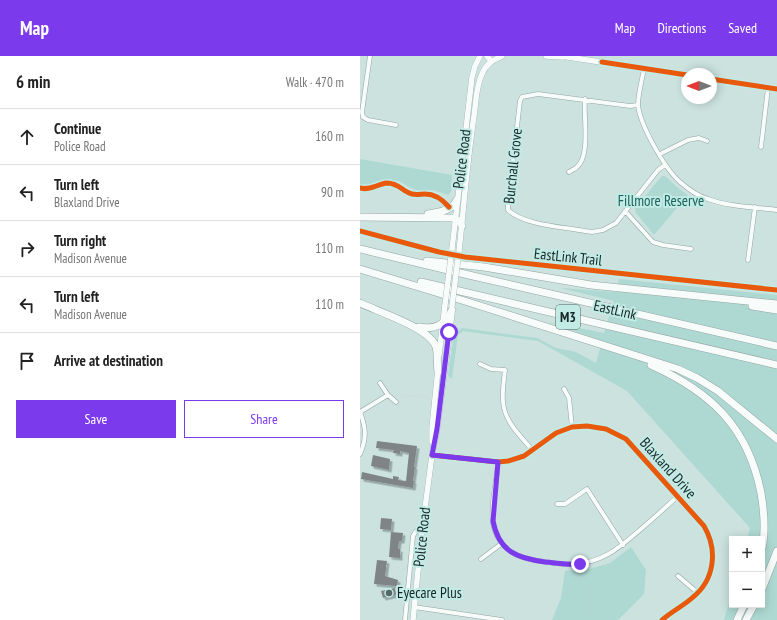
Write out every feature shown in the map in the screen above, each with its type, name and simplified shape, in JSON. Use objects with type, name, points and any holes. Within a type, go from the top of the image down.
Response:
[{"type":"highway","points":[[414,217],[447,210],[454,206],[457,200]]},
{"type":"highway","points":[[360,217],[455,218],[462,226]]},
{"type":"highway","name":"EastLink","points":[[360,249],[628,313],[777,346]]},
{"type":"highway","points":[[400,258],[484,267],[591,285],[777,304]]},
{"type":"highway","points":[[360,269],[618,349],[678,370],[697,378],[718,391],[777,439]]},
{"type":"highway","name":"EastLink","points":[[360,269],[777,365]]},
{"type":"highway","points":[[679,294],[777,310]]},
{"type":"highway","points":[[360,303],[413,326],[433,339],[437,348],[438,372]]},
{"type":"highway","points":[[413,326],[428,329],[437,327],[449,317],[452,308]]},
{"type":"highway","points":[[618,349],[672,374],[696,389],[718,408],[735,428],[748,451],[758,481],[764,520],[763,536]]},
{"type":"highway","points":[[765,581],[777,551]]},
{"type":"highway","points":[[737,620],[743,608]]},
{"type":"highway","points":[[746,620],[752,608]]},
{"type":"main road","name":"Police Road","points":[[432,455],[432,428],[435,397],[457,200],[472,77],[474,66],[480,56]]},
{"type":"main road","points":[[487,56],[491,62],[502,56]]},
{"type":"main road","points":[[546,56],[564,57],[681,74]]},
{"type":"main road","name":"Police Road","points":[[413,620],[422,531],[437,429],[478,85],[482,73],[491,62]]},
{"type":"main road","points":[[717,80],[777,89]]},
{"type":"street","points":[[370,56],[362,112],[363,117],[368,120],[396,125]]},
{"type":"street","points":[[644,69],[638,105],[645,127],[665,165],[683,185],[692,192],[708,199],[727,204],[777,210]]},
{"type":"street","points":[[761,147],[768,88]]},
{"type":"street","name":"Burchall Grove","points":[[638,105],[630,106],[538,94],[522,97],[520,101],[508,210],[513,215],[526,220],[592,232],[603,230],[616,223],[658,170],[665,165]]},
{"type":"street","points":[[569,172],[577,167],[584,156],[585,99]]},
{"type":"street","points":[[660,154],[688,140],[699,138],[707,141]]},
{"type":"street","points":[[748,260],[755,207]]},
{"type":"street","points":[[625,211],[653,242],[690,249]]},
{"type":"street","points":[[480,364],[491,369],[505,370],[503,394],[504,412],[510,424],[533,451]]},
{"type":"street","points":[[380,383],[388,395],[396,402]]},
{"type":"street","points":[[564,389],[569,398],[572,427]]},
{"type":"street","points":[[360,454],[364,444],[365,427],[360,412],[388,395]]},
{"type":"street","name":"Blaxland Drive","points":[[432,455],[498,462],[516,459],[533,451],[556,432],[572,427],[587,426],[606,429],[626,440],[704,526],[711,541],[711,568],[707,580],[698,593],[662,620]]},
{"type":"street","points":[[498,462],[493,521],[496,532],[501,544],[512,553],[520,557],[539,561],[573,564],[599,559],[617,550],[678,496]]},
{"type":"street","points":[[557,504],[564,504],[587,489],[623,545]]},
{"type":"street","points":[[405,620],[413,536],[416,531],[422,531]]},
{"type":"street","points":[[481,559],[501,544]]},
{"type":"street","points":[[410,567],[418,574]]},
{"type":"street","points":[[678,576],[698,593]]},
{"type":"street","points":[[414,607],[502,620]]},
{"type":"path","points":[[671,199],[680,189]]},
{"type":"path","points":[[388,395],[435,397]]},
{"type":"path","points":[[402,546],[401,553],[407,553]]},
{"type":"path","points":[[393,558],[393,563]]},
{"type":"path","points":[[386,566],[390,567]]},
{"type":"path","points":[[395,567],[405,570]]},
{"type":"path","points":[[578,576],[580,569]]},
{"type":"path","points":[[567,570],[585,581],[591,590],[587,614],[589,620]]},
{"type":"path","points":[[392,577],[404,578]]},
{"type":"green space","points":[[360,159],[452,175],[451,192],[448,195],[433,190],[418,191],[399,181],[383,180],[368,186],[360,185]]},
{"type":"green space","name":"Fillmore Reserve","points":[[662,176],[665,176],[688,195],[654,235],[636,213],[635,208]]},
{"type":"green space","points":[[619,279],[777,295],[777,620],[724,620],[729,602],[729,608],[765,608],[765,536],[748,536],[750,528],[627,391],[538,341],[463,331],[458,335],[452,378],[448,375],[454,334],[462,328],[537,338],[556,348],[576,352],[596,363],[602,341],[549,322],[604,333],[614,301],[560,288],[616,292]]},
{"type":"green space","points":[[631,547],[646,570],[644,594],[618,620],[552,620],[561,598],[565,571],[589,569],[610,563]]},
{"type":"building","points":[[377,441],[417,446],[413,488],[361,479],[362,472],[393,479],[393,476],[399,477],[398,480],[406,481],[409,453],[400,451],[400,454],[393,453],[394,450],[376,448]]},
{"type":"building","points":[[373,455],[390,459],[389,470],[371,466]]},
{"type":"building","points":[[381,518],[392,519],[391,530],[380,529]]},
{"type":"building","points":[[391,532],[403,533],[402,541],[399,541],[398,549],[400,549],[400,558],[389,557]]},
{"type":"building","points":[[377,560],[387,561],[385,576],[398,580],[397,586],[374,584]]},
{"type":"building","name":"Eyecare Plus","points":[[395,588],[396,595],[383,598],[381,591]]},
{"type":"cycle path","points":[[602,62],[681,74]]},
{"type":"cycle path","points":[[717,80],[777,89]]},
{"type":"cycle path","points":[[360,188],[367,189],[391,183],[412,194],[429,194],[435,196],[449,207]]},
{"type":"cycle path","name":"EastLink Trail","points":[[360,231],[439,252],[465,257],[777,290]]},
{"type":"cycle path","points":[[432,455],[498,462],[508,461],[524,456],[556,433],[572,427],[587,426],[606,429],[626,439],[704,526],[711,545],[712,564],[706,583],[700,591],[685,604],[662,620]]},
{"type":"place","name":"Eyecare Plus","points":[[389,593]]},
{"type":"route","points":[[449,332],[437,429],[432,455],[498,462],[493,521],[494,528],[501,544],[512,553],[527,559],[567,564],[580,564]]}]
